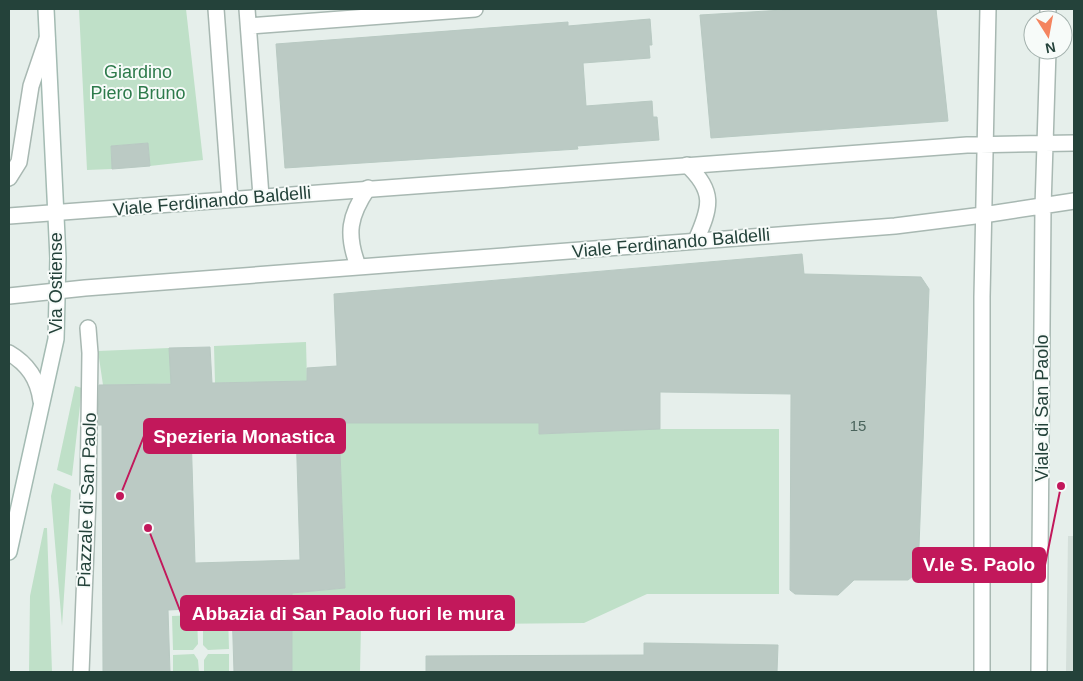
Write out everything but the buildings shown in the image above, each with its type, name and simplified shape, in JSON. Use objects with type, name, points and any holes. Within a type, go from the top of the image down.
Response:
[{"type":"street","name":"Via Ostiense","points":[[9,552],[56,339],[58,291],[56,213],[46,9]]},
{"type":"street","points":[[216,9],[230,199]]},
{"type":"street","points":[[248,9],[261,196]]},
{"type":"street","points":[[249,26],[475,9]]},
{"type":"street","points":[[982,672],[983,216],[988,9]]},
{"type":"street","points":[[9,178],[19,162],[31,86],[47,39]]},
{"type":"street","name":"Viale di San Paolo","points":[[1039,672],[1043,207],[1048,60]]},
{"type":"street","name":"Viale Ferdinando Baldelli","points":[[9,216],[368,188],[985,144],[1074,143]]},
{"type":"street","points":[[687,165],[705,184],[708,194],[703,224],[696,240]]},
{"type":"street","points":[[358,266],[350,243],[351,230],[358,203],[368,188]]},
{"type":"street","name":"Viale Ferdinando Baldelli","points":[[9,296],[358,266],[895,226],[983,216],[1074,201]]},
{"type":"street","name":"Piazzale di San Paolo","points":[[81,672],[88,498],[90,353],[88,328]]},
{"type":"street","points":[[9,353],[31,372],[38,384],[41,401]]},
{"type":"shaded area","points":[[1068,536],[1074,536],[1074,672],[1066,672]]},
{"type":"green space","name":"Giardino Piero Bruno","points":[[79,9],[186,9],[203,160],[150,166],[148,143],[111,146],[112,169],[87,170]]},
{"type":"green space","points":[[306,342],[307,381],[215,383],[214,346]]},
{"type":"green space","points":[[169,348],[170,362],[203,383],[103,385],[98,351]]},
{"type":"green space","points":[[75,386],[82,388],[72,476],[57,470]]},
{"type":"green space","points":[[339,423],[539,423],[539,434],[647,429],[779,429],[779,594],[647,594],[584,623],[361,625],[360,672],[292,672],[292,593],[345,588]]},
{"type":"green space","points":[[54,483],[71,490],[62,626],[51,496]]},
{"type":"green space","points":[[44,528],[47,528],[52,672],[29,672],[30,596]]},
{"type":"green space","points":[[228,614],[229,649],[208,650],[203,645],[203,615]]},
{"type":"green space","points":[[197,615],[198,644],[193,650],[173,650],[172,616]]},
{"type":"green space","points":[[194,654],[198,660],[199,672],[173,672],[173,655]]},
{"type":"green space","points":[[208,654],[229,654],[229,672],[204,672],[204,660]]},
{"type":"place","name":"V.le S. Paolo","points":[[1061,486]]},
{"type":"place","name":"Spezieria Monastica","points":[[120,496]]},
{"type":"place","name":"Abbazia di San Paolo fuori le mura","points":[[148,528]]}]
